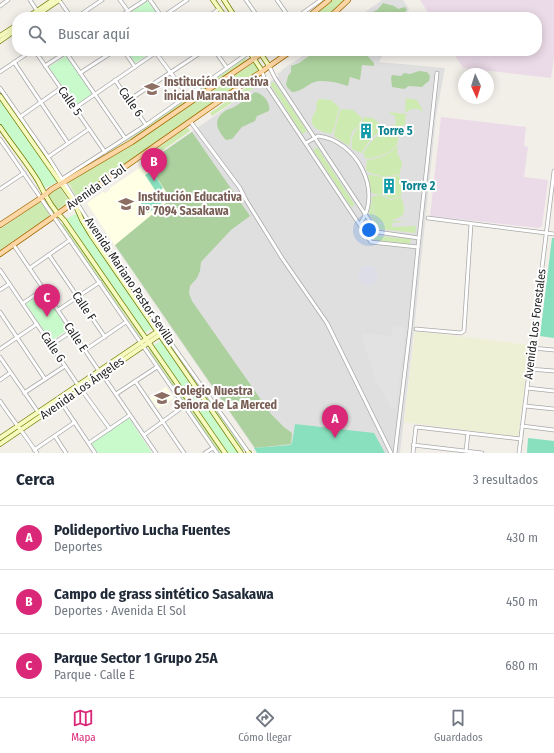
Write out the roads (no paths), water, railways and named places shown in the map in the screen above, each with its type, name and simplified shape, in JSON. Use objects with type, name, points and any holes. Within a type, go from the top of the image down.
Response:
[{"type":"main road","points":[[40,12],[53,0]]},
{"type":"main road","points":[[41,12],[59,0]]},
{"type":"main road","points":[[213,0],[221,12]]},
{"type":"main road","points":[[224,0],[232,12]]},
{"type":"main road","points":[[314,12],[329,0]]},
{"type":"main road","points":[[335,12],[348,0]]},
{"type":"main road","points":[[0,36],[12,28]]},
{"type":"main road","points":[[0,41],[12,33]]},
{"type":"main road","points":[[252,56],[262,71]]},
{"type":"main road","name":"Avenida El Sol","points":[[0,225],[62,181],[132,142],[257,56]]},
{"type":"main road","points":[[263,56],[269,66]]},
{"type":"main road","name":"Avenida El Sol","points":[[0,254],[284,56]]},
{"type":"main road","name":"Avenida Mariano Pastor Sevilla","points":[[0,96],[62,181],[75,201],[82,220],[88,230],[160,332],[241,453]]},
{"type":"main road","name":"Avenida Mariano Pastor Sevilla","points":[[0,127],[38,181],[42,196],[55,215],[64,220],[225,453]]},
{"type":"main road","name":"Avenida Los Ángeles","points":[[0,444],[61,402],[100,372],[160,332]]},
{"type":"main road","name":"Avenida Los Ángeles","points":[[0,438],[38,412],[80,387]]},
{"type":"street","points":[[0,6],[8,0]]},
{"type":"street","points":[[30,0],[38,12]]},
{"type":"street","points":[[59,0],[67,12]]},
{"type":"street","points":[[84,12],[102,0]]},
{"type":"street","points":[[120,0],[128,11],[145,0]]},
{"type":"street","points":[[150,0],[158,12]]},
{"type":"street","points":[[169,12],[187,0]]},
{"type":"street","points":[[246,0],[254,12]]},
{"type":"street","points":[[277,0],[285,12]]},
{"type":"street","points":[[304,12],[321,0]]},
{"type":"street","points":[[215,12],[219,9]]},
{"type":"street","points":[[0,72],[24,56]]},
{"type":"street","name":"Calle 5","points":[[38,56],[105,152]]},
{"type":"street","points":[[45,66],[60,56]]},
{"type":"street","name":"Calle 5","points":[[69,56],[94,95],[126,138]]},
{"type":"street","points":[[80,73],[106,56]]},
{"type":"street","points":[[127,56],[135,67]]},
{"type":"street","points":[[75,108],[151,56]]},
{"type":"street","points":[[160,56],[188,96]]},
{"type":"street","points":[[129,100],[196,56]]},
{"type":"street","points":[[219,56],[227,68]]},
{"type":"street","name":"Avenida El Sol","points":[[62,181],[146,125],[243,56]]},
{"type":"street","points":[[14,62],[68,143]]},
{"type":"street","points":[[269,66],[275,78],[378,233],[419,238]]},
{"type":"street","points":[[262,71],[267,85],[372,242],[418,247]]},
{"type":"street","points":[[395,453],[410,329],[437,72]]},
{"type":"street","name":"Calle 6","points":[[115,80],[146,125]]},
{"type":"street","name":"Avenida Mariano Pastor Sevilla","points":[[0,88],[48,157],[62,181]]},
{"type":"street","points":[[20,117],[61,88]]},
{"type":"street","points":[[190,121],[240,188],[282,258],[327,323],[391,453]]},
{"type":"street","points":[[48,157],[89,129]]},
{"type":"street","points":[[306,143],[318,136],[326,137],[337,142],[357,159],[364,173],[368,188],[368,201],[365,215],[360,224]]},
{"type":"street","name":"Avenida Mariano Pastor Sevilla","points":[[0,138],[42,196]]},
{"type":"street","name":"Avenida Los Forestales","points":[[519,453],[554,171]]},
{"type":"street","points":[[0,184],[1,189],[24,173]]},
{"type":"street","name":"Avenida Mariano Pastor Sevilla","points":[[55,215],[70,240],[216,453]]},
{"type":"street","points":[[428,218],[554,234]]},
{"type":"street","points":[[416,329],[461,333],[464,331],[471,224]]},
{"type":"street","points":[[30,268],[70,240]]},
{"type":"street","name":"Calle E","points":[[14,244],[156,453]]},
{"type":"street","name":"Calle F","points":[[50,255],[105,336]]},
{"type":"street","name":"Calle G","points":[[0,270],[110,429]]},
{"type":"street","points":[[58,310],[100,282]]},
{"type":"street","points":[[0,290],[9,284]]},
{"type":"street","points":[[23,303],[44,289]]},
{"type":"street","points":[[0,312],[45,379]]},
{"type":"street","points":[[85,350],[126,322]]},
{"type":"street","points":[[0,349],[37,324]]},
{"type":"street","points":[[51,345],[72,331]]},
{"type":"street","name":"Avenida Mariano Pastor Sevilla","points":[[160,332],[248,453]]},
{"type":"street","points":[[532,348],[554,350]]},
{"type":"street","points":[[0,357],[38,412]]},
{"type":"street","points":[[24,393],[65,366]]},
{"type":"street","points":[[116,394],[157,367]]},
{"type":"street","points":[[530,369],[554,371]]},
{"type":"street","points":[[0,380],[10,373]]},
{"type":"street","points":[[135,381],[184,453]]},
{"type":"street","points":[[527,388],[554,391]]},
{"type":"street","points":[[0,401],[37,453]]},
{"type":"street","points":[[61,402],[95,453]]},
{"type":"street","points":[[144,435],[184,406]]},
{"type":"street","points":[[525,406],[554,409]]},
{"type":"street","points":[[89,443],[130,415]]},
{"type":"street","points":[[34,450],[75,422]]},
{"type":"street","points":[[522,426],[554,430]]},
{"type":"street","points":[[413,453],[416,427],[521,439]]},
{"type":"street","points":[[466,452],[468,433]]},
{"type":"street","points":[[55,436],[66,453]]},
{"type":"street","points":[[413,445],[482,453]]},
{"type":"street","points":[[206,453],[213,448]]},
{"type":"place","name":"Institución educativa inicial Maranatha","points":[[152,89]]},
{"type":"place","name":"Torre 5","points":[[366,131]]},
{"type":"place","name":"Campo de grass sintético Sasakawa","points":[[154,181]]},
{"type":"place","name":"Torre 2","points":[[389,186]]},
{"type":"place","name":"Institución Educativa N° 7094 Sasakawa","points":[[126,204]]},
{"type":"place","name":"Parque Sector 1 Grupo 25A","points":[[47,317]]},
{"type":"place","name":"Colegio Nuestra Señora de La Merced","points":[[162,398]]},
{"type":"place","name":"Polideportivo Lucha Fuentes","points":[[335,438]]}]
